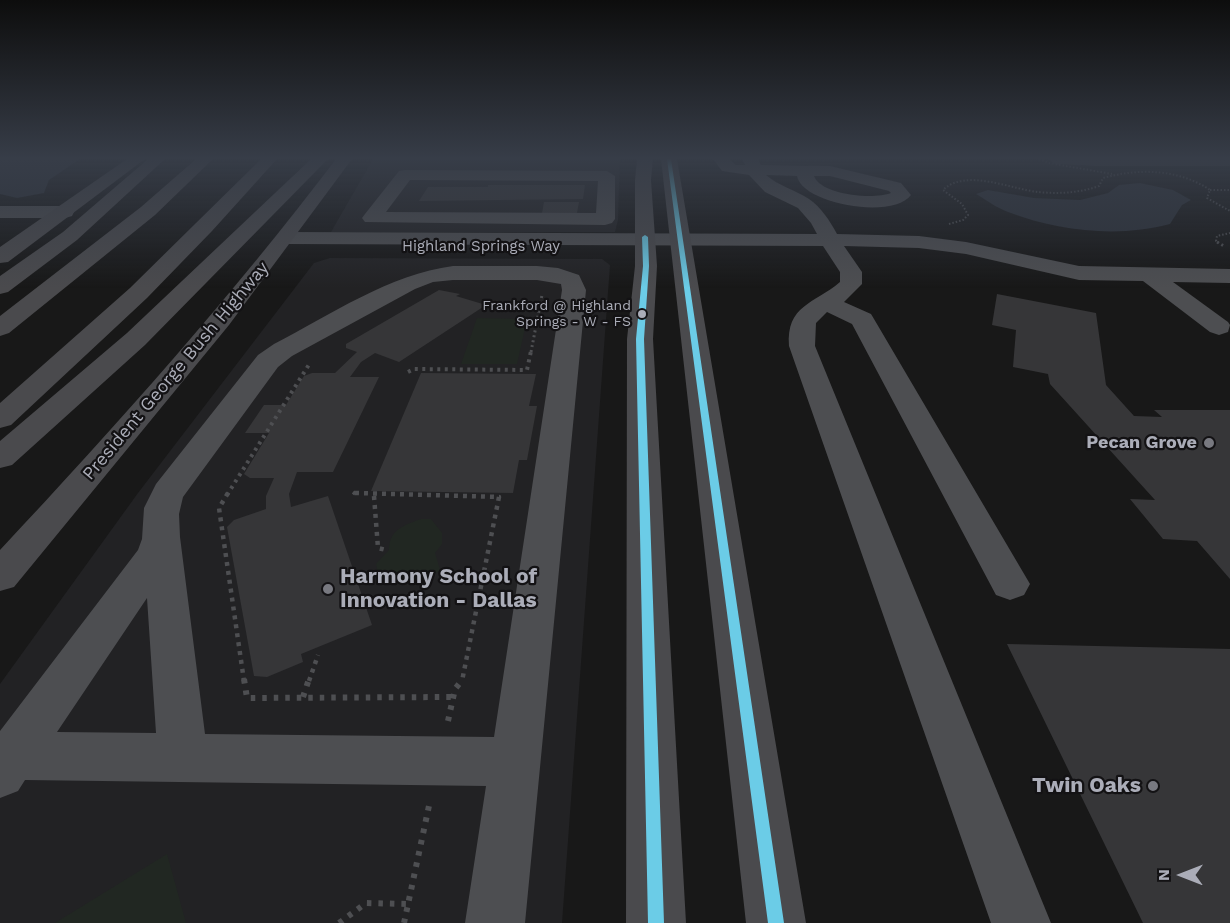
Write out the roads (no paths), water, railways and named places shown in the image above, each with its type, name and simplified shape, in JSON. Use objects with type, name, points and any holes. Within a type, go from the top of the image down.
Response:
[{"type":"main road","points":[[0,257],[78,202]]},
{"type":"main road","points":[[0,286],[70,236],[108,202]]},
{"type":"main road","points":[[0,328],[158,202]]},
{"type":"main road","points":[[0,419],[87,343],[228,202]]},
{"type":"main road","points":[[0,458],[136,339],[276,202]]},
{"type":"main road","name":"President George Bush Highway","points":[[0,576],[139,418],[284,242],[313,202]]},
{"type":"main road","points":[[650,202],[663,243],[776,923]]},
{"type":"main road","points":[[656,923],[641,318],[663,243],[666,202]]},
{"type":"street","points":[[382,202],[372,218],[605,219],[606,202]]},
{"type":"street","points":[[800,202],[820,221],[833,248],[851,272],[851,284],[841,296],[813,310],[803,319],[799,329],[802,346],[1021,923]]},
{"type":"street","points":[[0,212],[65,212]]},
{"type":"street","points":[[412,242],[426,218]]},
{"type":"street","name":"Highland Springs Way","points":[[284,242],[663,243]]},
{"type":"street","points":[[663,243],[723,247],[756,255],[833,248]]},
{"type":"street","points":[[663,243],[833,248],[921,255],[1078,273],[1230,276]]},
{"type":"street","points":[[1018,267],[1088,289],[1230,292]]},
{"type":"street","points":[[183,758],[160,508],[168,492],[268,361],[283,350],[406,284],[429,276],[453,273],[537,273],[568,278],[574,283],[574,290],[495,923]]},
{"type":"street","points":[[1150,276],[1219,327]]},
{"type":"street","points":[[827,303],[862,319],[1010,584]]},
{"type":"street","points":[[6,764],[152,559],[161,537]]},
{"type":"street","points":[[6,764],[183,758],[516,762]]},
{"type":"place","name":"Frankford @ Highland Springs - W - FS","points":[[642,314]]},
{"type":"place","name":"Pecan Grove","points":[[1209,443]]},
{"type":"place","name":"Harmony School of Innovation - Dallas","points":[[328,589]]},
{"type":"place","name":"Twin Oaks","points":[[1153,786]]}]
